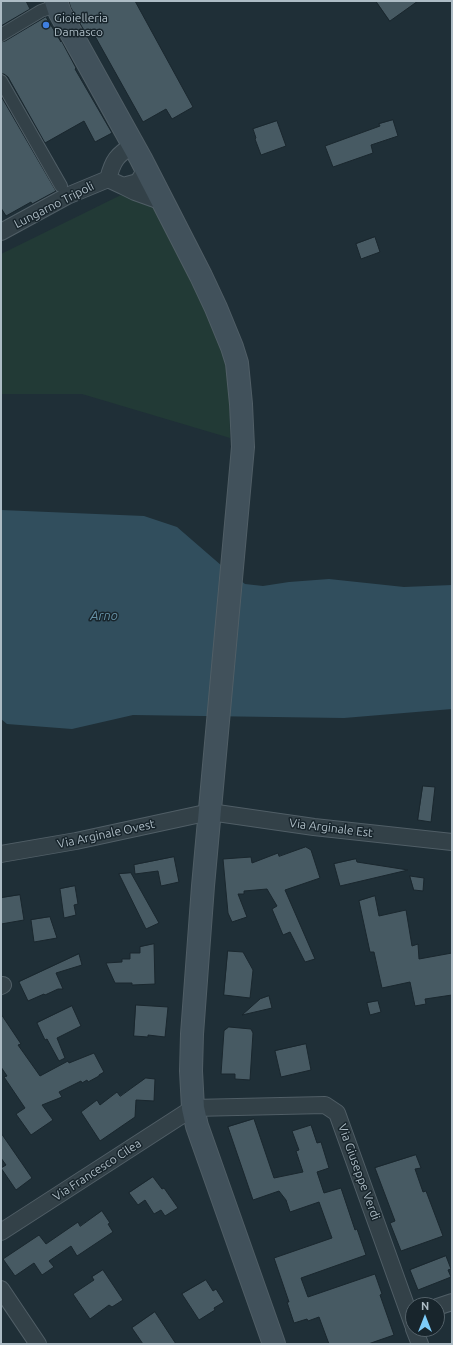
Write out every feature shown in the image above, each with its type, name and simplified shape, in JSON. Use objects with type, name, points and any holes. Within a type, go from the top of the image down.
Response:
[{"type":"main road","points":[[57,2],[60,13],[146,169],[216,308],[237,363],[243,447],[203,886],[192,1034],[191,1071],[193,1108],[205,1150],[274,1344]]},
{"type":"street","points":[[1,35],[57,2]]},
{"type":"street","points":[[1,81],[61,186]]},
{"type":"street","name":"Lungarno Tripoli","points":[[108,179],[111,166],[115,158],[133,145]]},
{"type":"street","points":[[124,186],[138,182],[146,169]]},
{"type":"street","name":"Lungarno Tripoli","points":[[1,232],[67,196],[108,179],[135,192],[163,202]]},
{"type":"street","name":"Via Arginale Est","points":[[210,812],[314,827],[452,842]]},
{"type":"street","name":"Via Arginale Ovest","points":[[1,854],[76,841],[210,812]]},
{"type":"street","name":"Via Giuseppe Verdi","points":[[193,1108],[325,1105],[337,1113],[405,1302]]},
{"type":"street","name":"Via Francesco Cilea","points":[[1,1232],[193,1108]]},
{"type":"street","points":[[1,1289],[38,1344]]},
{"type":"green space","points":[[121,195],[163,204],[229,352],[230,438],[82,394],[1,394],[1,254]]},
{"type":"water","name":"Arno","points":[[1,510],[144,516],[177,527],[245,584],[263,586],[289,582],[329,579],[404,587],[452,585],[452,709],[344,718],[133,715],[72,729],[7,724],[1,719]]},
{"type":"building","points":[[1,1],[26,1],[30,9],[1,26]]},
{"type":"building","points":[[69,1],[135,1],[193,107],[172,119],[166,109],[143,122],[91,29],[85,32],[71,8]]},
{"type":"building","points":[[376,1],[418,1],[390,21]]},
{"type":"building","points":[[46,17],[61,42],[61,40],[76,68],[75,69],[112,133],[95,142],[84,121],[45,143],[8,77],[1,74],[1,42]]},
{"type":"building","points":[[1,96],[56,191],[32,204],[31,202],[6,216],[1,208]]},
{"type":"building","points":[[393,120],[398,136],[371,145],[373,153],[333,167],[325,146],[380,126],[379,124]]},
{"type":"building","points":[[277,121],[286,146],[261,155],[253,129]]},
{"type":"building","points":[[375,237],[380,252],[361,259],[356,244]]},
{"type":"building","points":[[423,786],[435,787],[431,822],[418,820]]},
{"type":"building","points":[[306,847],[311,850],[320,878],[285,890],[315,959],[305,962],[290,932],[283,935],[272,909],[277,906],[267,889],[244,891],[244,894],[238,894],[247,917],[232,922],[228,913],[223,859],[251,857],[252,863],[278,853],[279,856]]},
{"type":"building","points":[[174,857],[179,882],[161,886],[158,871],[135,874],[134,865]]},
{"type":"building","points":[[356,859],[357,862],[408,870],[340,886],[334,864]]},
{"type":"building","points":[[131,873],[159,923],[146,929],[119,874]]},
{"type":"building","points":[[410,876],[424,878],[423,891],[414,890]]},
{"type":"building","points":[[75,886],[78,904],[74,905],[76,915],[64,918],[60,889]]},
{"type":"building","points":[[20,895],[24,920],[1,924],[1,898]]},
{"type":"building","points":[[375,896],[379,916],[406,910],[412,946],[418,944],[419,959],[452,953],[452,995],[425,999],[426,1004],[415,1006],[410,982],[382,988],[374,952],[370,952],[359,901]]},
{"type":"building","points":[[50,917],[57,938],[34,942],[31,920]]},
{"type":"building","points":[[154,944],[155,984],[132,985],[132,983],[115,983],[106,963],[122,962],[122,959],[130,959],[130,953],[140,953],[140,947]]},
{"type":"building","points":[[228,951],[243,952],[253,970],[250,998],[224,995]]},
{"type":"building","points":[[79,954],[82,965],[56,973],[63,989],[58,989],[28,1001],[19,982]]},
{"type":"building","points":[[269,996],[272,1008],[242,1015],[260,999]]},
{"type":"building","points":[[378,1001],[381,1012],[370,1015],[367,1003]]},
{"type":"building","points":[[136,1005],[168,1007],[165,1037],[148,1035],[148,1037],[134,1036]]},
{"type":"building","points":[[72,1006],[81,1026],[57,1038],[65,1058],[59,1061],[47,1039],[45,1040],[37,1023]]},
{"type":"building","points":[[1,1014],[21,1044],[18,1045],[40,1076],[68,1061],[69,1063],[94,1053],[104,1072],[88,1082],[87,1080],[82,1083],[81,1081],[59,1092],[62,1097],[42,1105],[53,1120],[31,1135],[16,1114],[25,1108],[4,1077],[7,1076],[1,1067]]},
{"type":"building","points":[[229,1027],[251,1029],[253,1033],[250,1080],[235,1079],[235,1074],[221,1074],[224,1031]]},
{"type":"building","points":[[306,1044],[311,1070],[281,1077],[275,1051]]},
{"type":"building","points":[[146,1078],[155,1079],[154,1101],[136,1100],[135,1117],[100,1141],[81,1112],[97,1100],[100,1105],[117,1092],[120,1096]]},
{"type":"building","points":[[254,1119],[274,1178],[303,1172],[296,1151],[299,1150],[292,1131],[311,1125],[317,1143],[321,1142],[329,1168],[317,1172],[324,1193],[341,1188],[355,1230],[357,1229],[366,1255],[301,1278],[308,1297],[375,1274],[382,1294],[380,1295],[394,1335],[368,1344],[329,1344],[319,1317],[308,1321],[307,1319],[294,1323],[287,1302],[289,1302],[274,1258],[332,1238],[319,1202],[290,1212],[286,1200],[279,1191],[253,1200],[228,1127]]},
{"type":"building","points":[[1,1133],[32,1178],[16,1190],[1,1168],[6,1165],[1,1158]]},
{"type":"building","points":[[416,1155],[421,1168],[415,1169],[423,1192],[426,1191],[443,1236],[401,1251],[390,1223],[395,1221],[375,1168]]},
{"type":"building","points":[[153,1177],[162,1189],[164,1188],[178,1208],[165,1216],[161,1210],[154,1214],[145,1200],[138,1205],[129,1193]]},
{"type":"building","points":[[102,1211],[110,1223],[108,1224],[113,1232],[77,1256],[71,1246],[49,1261],[54,1267],[42,1275],[34,1263],[15,1276],[3,1259],[39,1235],[46,1244],[78,1222],[80,1226]]},
{"type":"building","points":[[446,1256],[451,1269],[448,1270],[451,1277],[418,1290],[410,1270]]},
{"type":"building","points":[[103,1270],[123,1300],[112,1307],[109,1305],[90,1319],[73,1294],[94,1280],[92,1277]]},
{"type":"building","points":[[206,1280],[213,1291],[216,1289],[224,1302],[214,1308],[215,1310],[199,1320],[182,1294]]},
{"type":"building","points":[[155,1312],[176,1344],[143,1344],[132,1328]]},
{"type":"place","name":"Gioielleria Damasco","points":[[46,25]]}]
